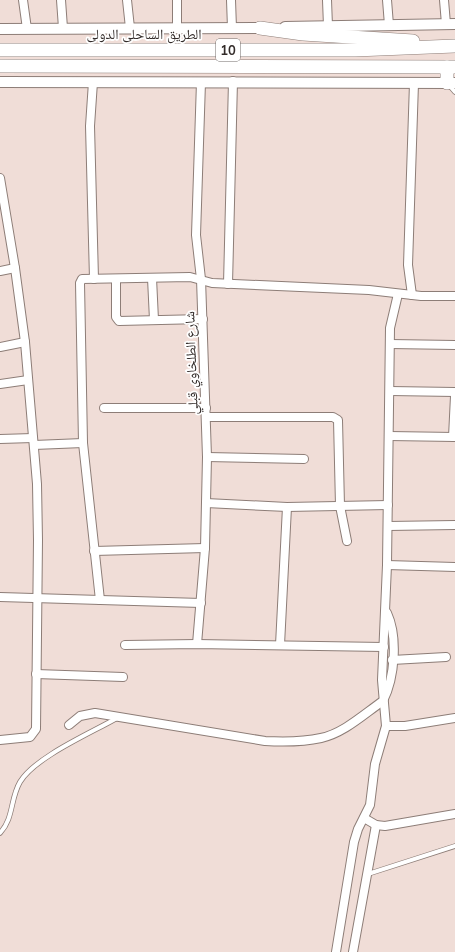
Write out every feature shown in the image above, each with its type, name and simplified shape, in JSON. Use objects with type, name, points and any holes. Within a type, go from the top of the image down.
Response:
[{"type":"highway","points":[[260,28],[303,34],[394,39],[452,46]]},
{"type":"highway","name":"الطريق الساحلى الدولى","points":[[0,50],[355,50],[452,46]]},
{"type":"highway","name":"10","points":[[0,66],[451,67]]},
{"type":"highway","points":[[451,67],[452,86]]},
{"type":"street","points":[[23,0],[27,29]]},
{"type":"street","points":[[61,0],[63,28]]},
{"type":"street","points":[[127,0],[130,28]]},
{"type":"street","points":[[177,0],[177,28]]},
{"type":"street","points":[[231,0],[232,28]]},
{"type":"street","points":[[327,0],[328,26]]},
{"type":"street","points":[[387,0],[389,25]]},
{"type":"street","points":[[0,29],[260,28],[451,24],[444,0]]},
{"type":"street","points":[[0,82],[233,81],[414,83],[452,86]]},
{"type":"street","points":[[228,284],[233,81]]},
{"type":"street","points":[[93,82],[90,126],[94,279]]},
{"type":"street","name":"شارع الطلخاوي قبلي","points":[[197,644],[205,548],[207,457],[203,319],[201,279],[196,235],[201,82]]},
{"type":"street","points":[[412,295],[408,265],[414,83]]},
{"type":"street","points":[[0,178],[15,268],[25,342],[38,511],[35,732],[30,737],[0,740]]},
{"type":"street","points":[[0,271],[15,268]]},
{"type":"street","points":[[100,600],[83,444],[80,283],[84,278],[116,279],[190,277],[212,283],[369,290],[412,295],[455,296]]},
{"type":"street","points":[[152,278],[154,320]]},
{"type":"street","points":[[116,279],[116,319],[121,321],[203,319]]},
{"type":"street","points":[[336,952],[354,842],[370,805],[375,764],[386,726],[382,701],[388,526],[390,344],[392,316],[398,294]]},
{"type":"street","points":[[0,347],[25,342]]},
{"type":"street","points":[[390,344],[455,345]]},
{"type":"street","points":[[0,384],[28,380]]},
{"type":"street","points":[[390,392],[455,392]]},
{"type":"street","points":[[390,436],[454,437],[455,396]]},
{"type":"street","points":[[104,408],[206,408]]},
{"type":"street","points":[[206,417],[336,418],[340,423],[340,506],[347,542]]},
{"type":"street","points":[[0,438],[83,444]]},
{"type":"street","points":[[207,457],[304,459]]},
{"type":"street","points":[[206,503],[287,507],[388,505]]},
{"type":"street","points":[[280,645],[287,507]]},
{"type":"street","points":[[388,526],[455,525]]},
{"type":"street","points":[[94,551],[205,548]]},
{"type":"street","points":[[387,565],[455,567]]},
{"type":"street","points":[[0,597],[201,603]]},
{"type":"street","points":[[69,724],[74,719],[88,713],[265,741],[286,742],[323,738],[347,726],[382,701],[389,684],[392,660],[392,630],[386,610]]},
{"type":"street","points":[[125,645],[197,644],[384,647]]},
{"type":"street","points":[[392,660],[446,656]]},
{"type":"street","points":[[36,674],[123,677]]},
{"type":"street","points":[[386,726],[405,726],[455,718]]},
{"type":"street","points":[[364,818],[376,825],[385,826],[455,814]]},
{"type":"street","points":[[353,952],[376,825]]},
{"type":"lane","points":[[0,834],[8,823],[18,786],[24,776],[55,752],[119,717]]},
{"type":"lane","points":[[367,874],[455,846]]}]
